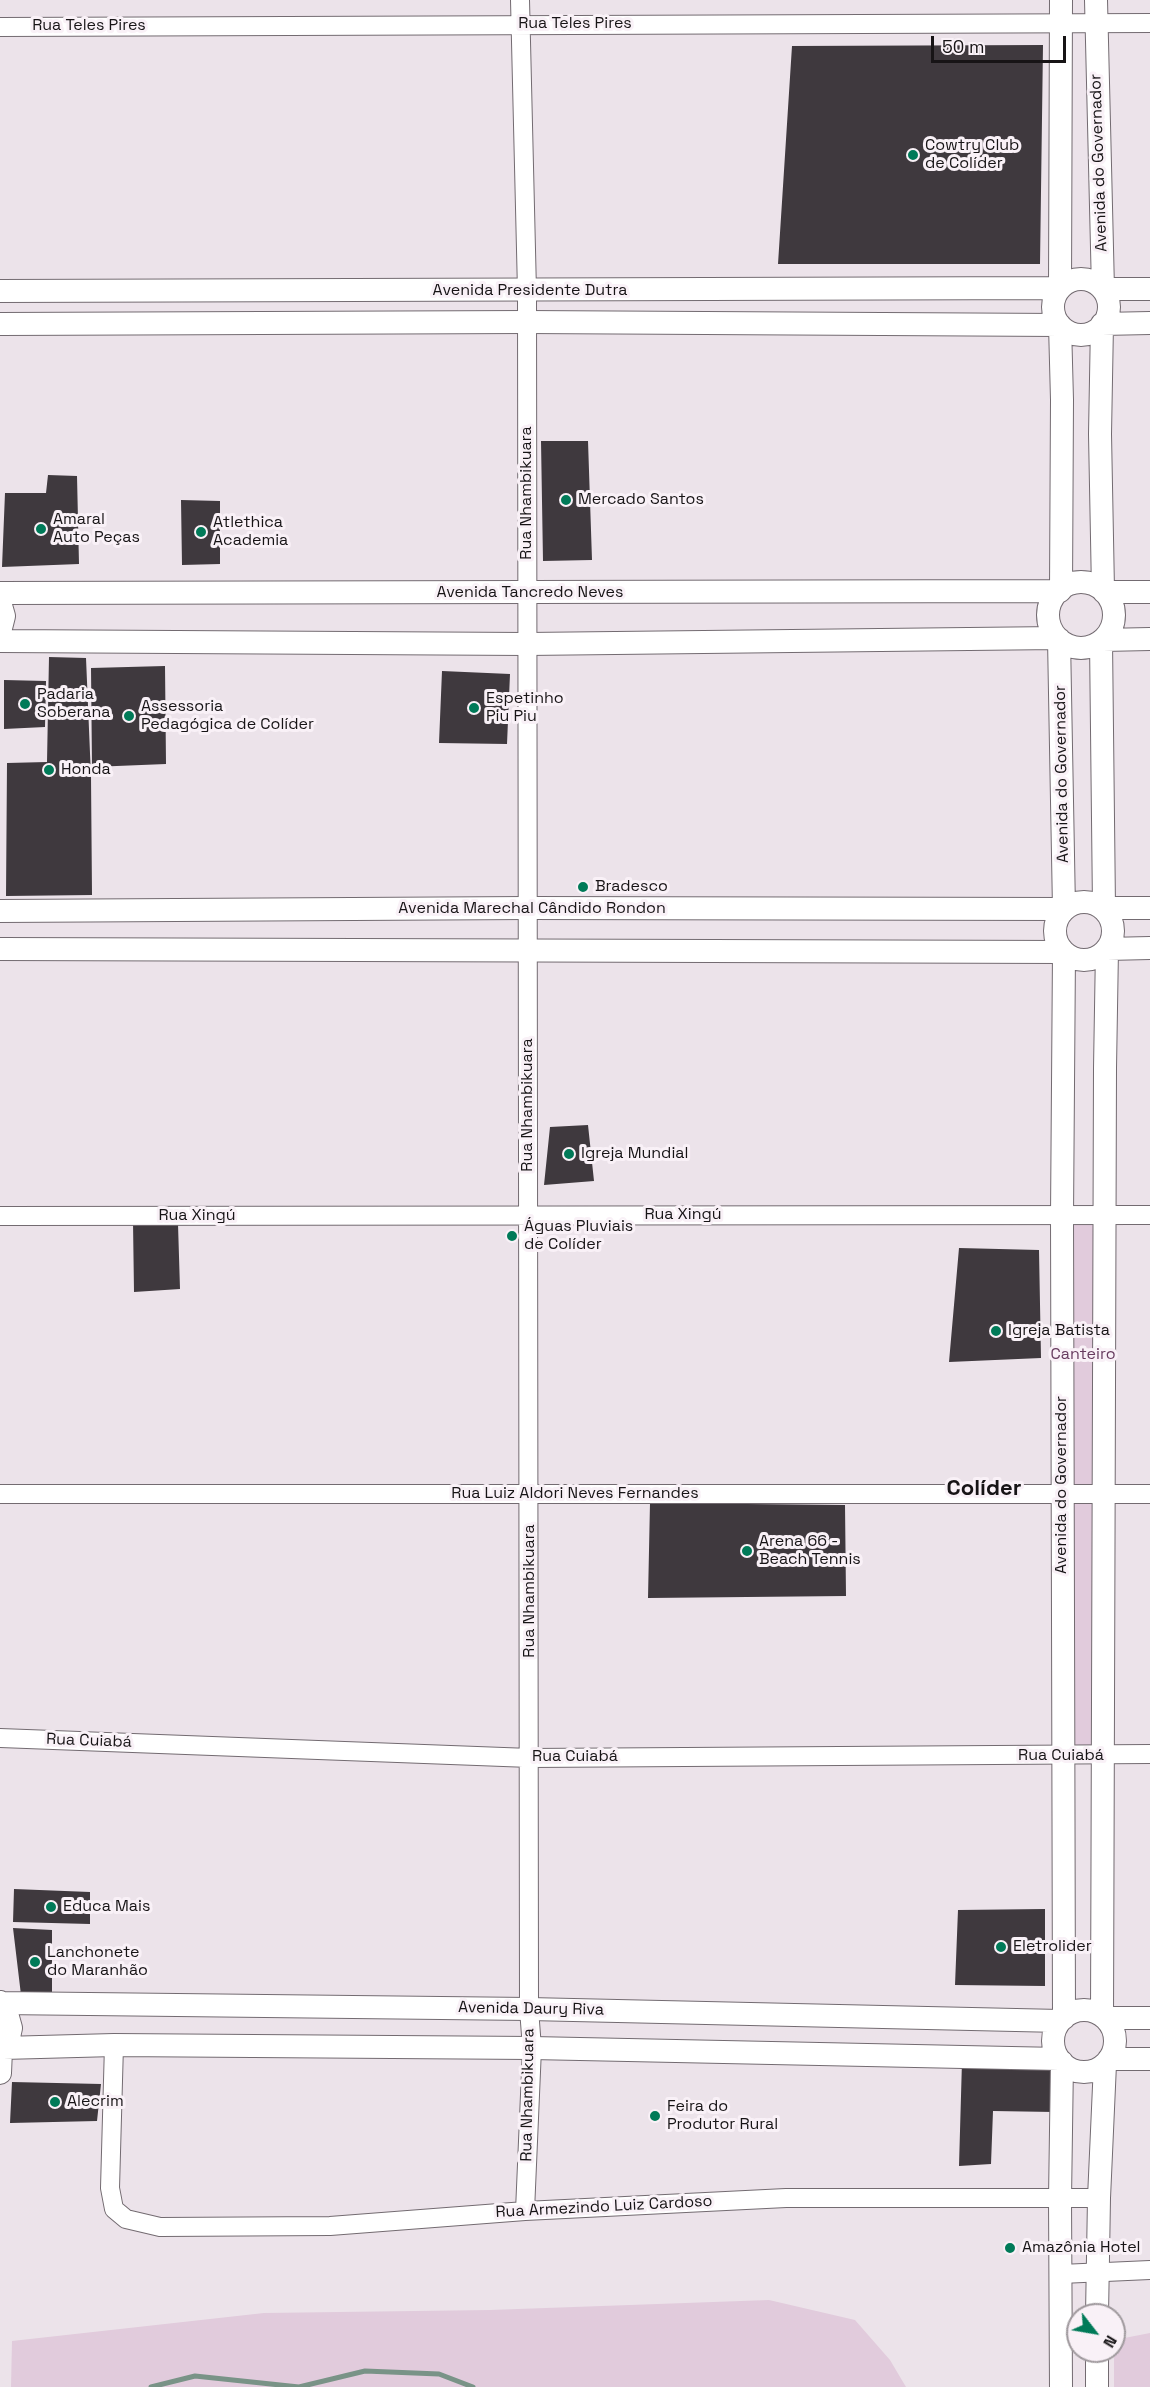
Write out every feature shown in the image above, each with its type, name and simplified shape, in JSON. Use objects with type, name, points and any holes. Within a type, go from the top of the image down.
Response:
[{"type":"street","name":"Rua Nhambikuara","points":[[520,0],[527,291],[530,1494],[529,2009],[531,2048],[525,2211]]},
{"type":"street","points":[[1060,590],[1060,325],[1054,310],[1054,302],[1060,288],[1061,0]]},
{"type":"street","name":"Avenida do Governador","points":[[1096,0],[1103,289]]},
{"type":"street","name":"Rua Teles Pires","points":[[0,27],[1150,23]]},
{"type":"street","points":[[1060,288],[1077,279],[1095,283],[1103,289],[1109,307],[1107,316],[1095,331],[1076,334],[1060,325]]},
{"type":"street","name":"Avenida Presidente Dutra","points":[[0,291],[1060,288]]},
{"type":"street","points":[[1103,289],[1150,289]]},
{"type":"street","name":"Avenida Presidente Dutra","points":[[0,324],[526,322],[1060,325]]},
{"type":"street","points":[[1102,324],[1150,323]]},
{"type":"street","points":[[1102,324],[1100,435],[1103,591]]},
{"type":"street","points":[[0,641],[527,644],[1058,639],[1075,647],[1085,648],[1102,640],[1110,631],[1114,621],[1110,599],[1103,591],[1093,585],[1082,583],[1071,584],[1060,590],[1049,608],[1048,619],[1058,639]]},
{"type":"street","name":"Avenida Tancredo Neves","points":[[0,593],[1060,590]]},
{"type":"street","points":[[1103,591],[1150,592]]},
{"type":"street","points":[[0,602],[4,616],[0,632]]},
{"type":"street","name":"Avenida do Governador","points":[[1058,639],[1064,909]]},
{"type":"street","points":[[1102,640],[1150,639]]},
{"type":"street","points":[[1102,640],[1104,908],[1113,923],[1112,941],[1107,949],[1091,959],[1072,957],[1064,952],[1055,935],[1055,926],[1064,909],[1071,904],[1088,901],[1104,908],[1150,908]]},
{"type":"street","name":"Avenida Marechal Cândido Rondon","points":[[0,911],[528,908],[1064,909]]},
{"type":"street","points":[[0,925],[0,935]]},
{"type":"street","points":[[1107,949],[1150,948]]},
{"type":"street","points":[[0,949],[1064,952]]},
{"type":"street","points":[[1097,2303],[1099,2198],[1107,2061],[1115,2044],[1115,2034],[1105,2016],[1103,1756],[1107,949]]},
{"type":"street","name":"Avenida do Governador","points":[[1062,2020],[1064,952]]},
{"type":"street","name":"Rua Xingú","points":[[0,1216],[1150,1215]]},
{"type":"street","name":"Rua Luiz Aldori Neves Fernandes","points":[[0,1494],[1150,1494]]},
{"type":"street","name":"Rua Cuiabá","points":[[0,1738],[530,1758],[1150,1754]]},
{"type":"street","points":[[0,2073],[1,2050],[11,2028],[10,2018],[1,2003]]},
{"type":"street","name":"Avenida Daury Riva","points":[[1,2003],[529,2009],[1062,2020]]},
{"type":"street","points":[[1061,2387],[1060,2061],[1054,2045],[1054,2036],[1062,2020],[1083,2010],[1105,2016],[1150,2018]]},
{"type":"street","points":[[1,2050],[114,2045],[531,2048],[1060,2061],[1078,2071],[1088,2071],[1107,2061],[1150,2059]]},
{"type":"street","name":"Rua Armezindo Luiz Cardoso","points":[[114,2045],[110,2188],[114,2209],[126,2219],[160,2227],[330,2226],[525,2211],[786,2198],[1099,2198]]},
{"type":"street","points":[[1060,2274],[1150,2270]]},
{"type":"street","points":[[1097,2363],[1097,2387]]},
{"type":"green space","name":"Canteiro","points":[[1063,1216],[1105,1217],[1104,1494],[1063,1493]]},
{"type":"green space","points":[[1063,1498],[1103,1498],[1103,1756],[1064,1756]]},
{"type":"green space","points":[[769,2300],[855,2320],[890,2360],[906,2387],[11,2387],[12,2341],[264,2313],[490,2310]]},
{"type":"green space","points":[[1150,2333],[1150,2387],[1114,2387],[1114,2363],[1126,2363],[1126,2338]]},
{"type":"building","name":"Cowtry Club de Colíder","points":[[1043,45],[1040,264],[778,264],[792,46]]},
{"type":"building","name":"Mercado Santos","points":[[541,441],[588,441],[592,560],[543,561]]},
{"type":"building","name":"Amaral Auto Peças","points":[[48,475],[77,476],[79,564],[2,567],[5,493],[46,493]]},
{"type":"building","name":"Atlethica Academia","points":[[181,500],[220,501],[220,564],[182,565]]},
{"type":"building","name":"Honda","points":[[49,657],[86,658],[91,777],[92,895],[6,896],[7,763],[47,762]]},
{"type":"building","name":"Assessoria Pedagógica de Colíder","points":[[165,666],[166,764],[92,767],[91,668]]},
{"type":"building","name":"Espetinho Piu Piu","points":[[442,671],[510,674],[507,744],[439,743]]},
{"type":"building","name":"Padaria Soberana","points":[[4,680],[46,681],[45,727],[4,729]]},
{"type":"building","name":"Igreja Mundial","points":[[588,1125],[594,1181],[544,1185],[550,1127]]},
{"type":"building","points":[[133,1222],[178,1224],[180,1289],[134,1292]]},
{"type":"building","name":"Igreja Batista","points":[[959,1248],[1039,1250],[1041,1358],[949,1362]]},
{"type":"building","name":"Arena 66 - Beach Tennis","points":[[650,1503],[845,1505],[846,1596],[648,1598]]},
{"type":"building","name":"Educa Mais","points":[[14,1889],[90,1892],[90,1924],[13,1922]]},
{"type":"building","name":"Eletrolider","points":[[1045,1909],[1045,1986],[955,1985],[958,1910]]},
{"type":"building","name":"Lanchonete do Maranhão","points":[[13,1928],[52,1930],[52,1995],[21,1995]]},
{"type":"building","points":[[962,2061],[1054,2063],[1054,2112],[993,2111],[991,2164],[959,2166]]},
{"type":"building","name":"Alecrim","points":[[12,2082],[101,2084],[97,2121],[10,2123]]},
{"type":"waterway","points":[[151,2387],[195,2376],[299,2387],[365,2371],[439,2374],[473,2387]]},
{"type":"place","name":"Cowtry Club de Colíder","points":[[913,155]]},
{"type":"place","name":"Mercado Santos","points":[[566,500]]},
{"type":"place","name":"Amaral Auto Peças","points":[[41,529]]},
{"type":"place","name":"Atlethica Academia","points":[[201,532]]},
{"type":"place","name":"Padaria Soberana","points":[[25,704]]},
{"type":"place","name":"Espetinho Piu Piu","points":[[474,708]]},
{"type":"place","name":"Assessoria Pedagógica de Colíder","points":[[129,716]]},
{"type":"place","name":"Honda","points":[[49,770]]},
{"type":"place","name":"Bradesco","points":[[583,887]]},
{"type":"place","name":"Igreja Mundial","points":[[569,1154]]},
{"type":"place","name":"Águas Pluviais de Colíder","points":[[512,1236]]},
{"type":"place","name":"Igreja Batista","points":[[996,1331]]},
{"type":"place","name":"Arena 66 - Beach Tennis","points":[[747,1551]]},
{"type":"place","name":"Educa Mais","points":[[51,1907]]},
{"type":"place","name":"Eletrolider","points":[[1001,1947]]},
{"type":"place","name":"Lanchonete do Maranhão","points":[[35,1962]]},
{"type":"place","name":"Alecrim","points":[[55,2102]]},
{"type":"place","name":"Feira do Produtor Rural","points":[[655,2116]]},
{"type":"place","name":"Amazônia Hotel","points":[[1010,2248]]},
{"type":"district","name":"Colíder","points":[[984,1489]]}]
